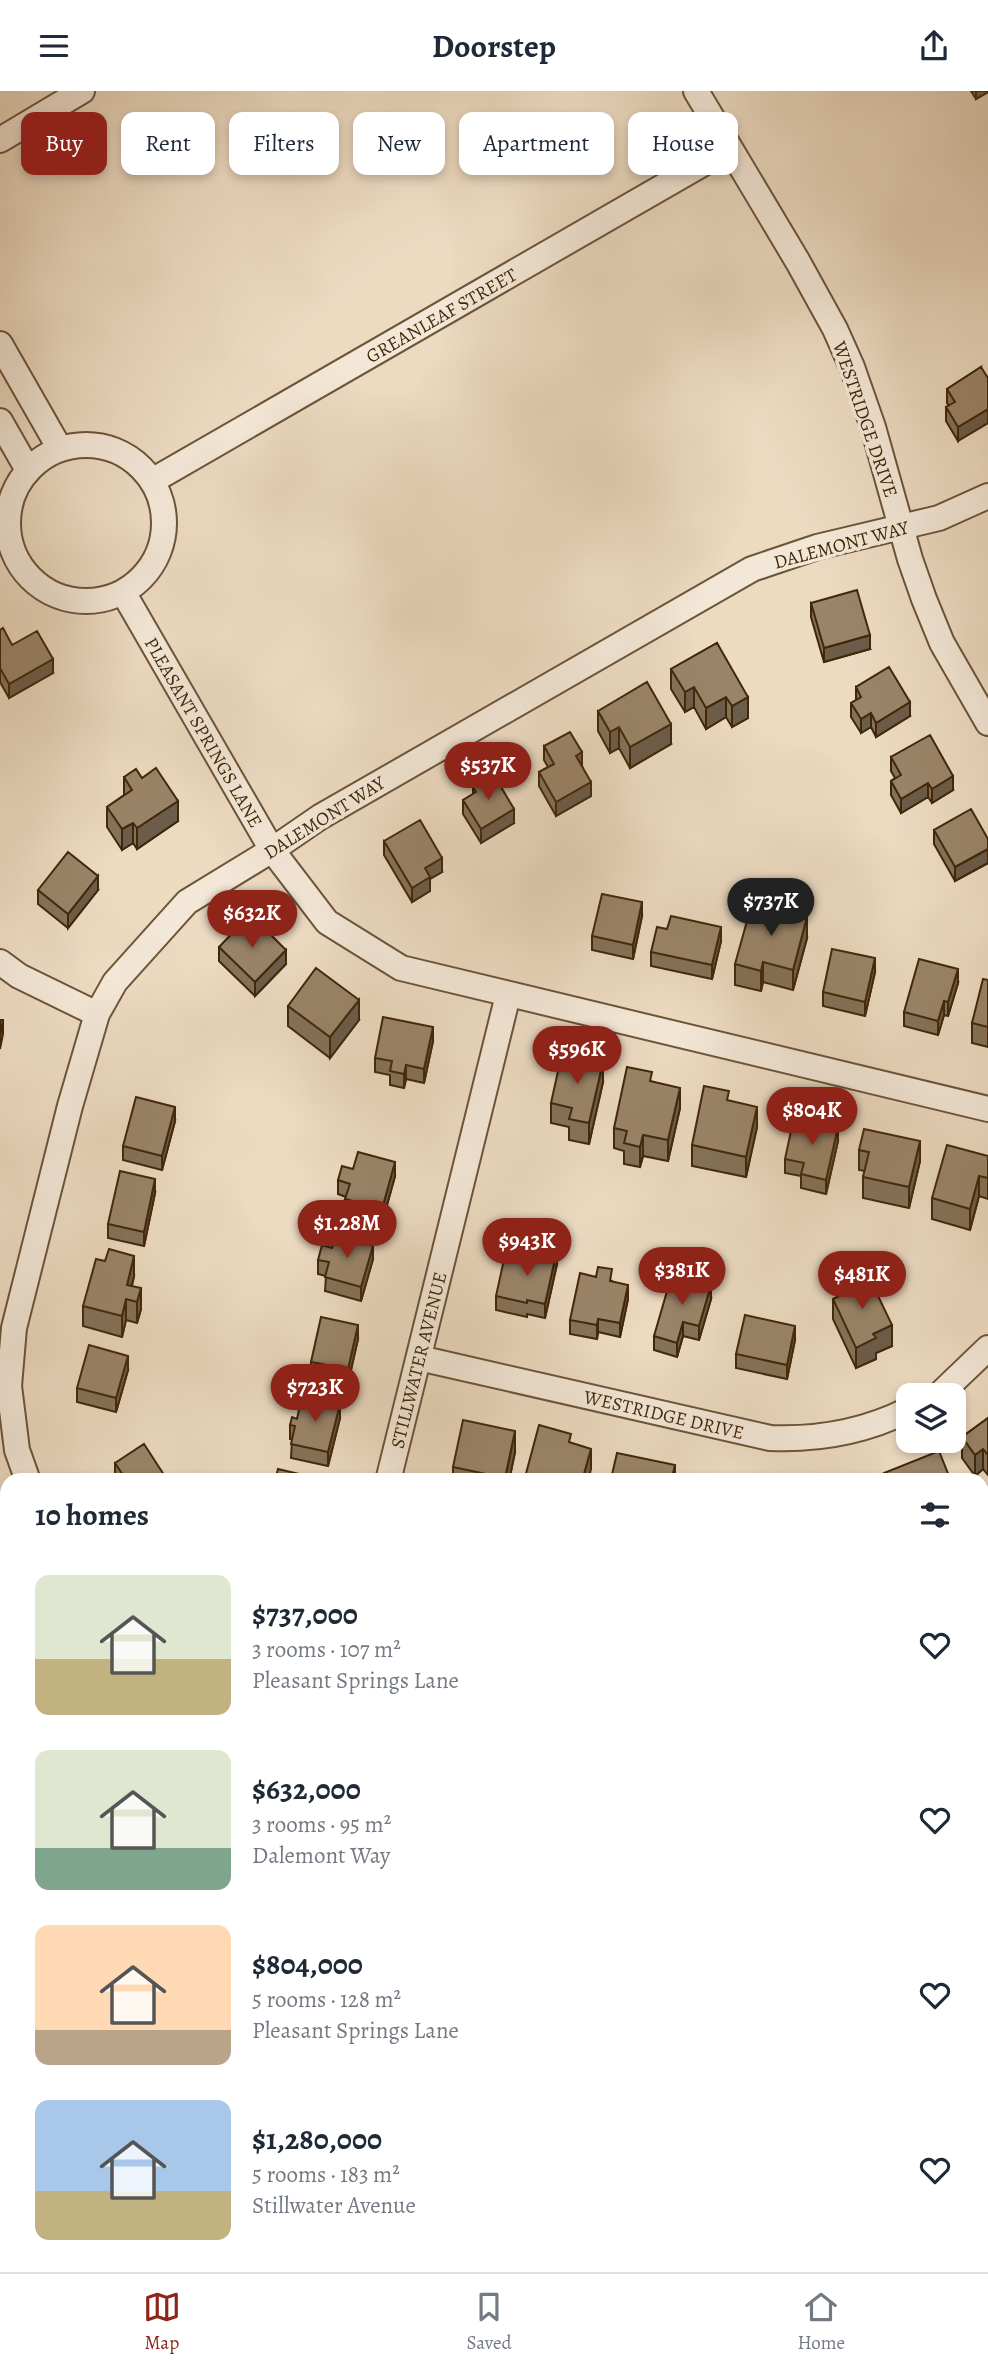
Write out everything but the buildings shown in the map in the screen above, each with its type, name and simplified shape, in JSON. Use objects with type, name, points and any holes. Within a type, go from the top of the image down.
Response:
[{"type":"street","points":[[0,140],[82,91]]},
{"type":"street","name":"WESTRIDGE DRIVE","points":[[696,91],[709,112]]},
{"type":"street","name":"WESTRIDGE DRIVE","points":[[738,162],[835,329],[852,367],[873,427],[920,589],[942,643],[988,723]]},
{"type":"street","name":"GREANLEAF STREET","points":[[152,481],[683,175]]},
{"type":"street","points":[[0,344],[60,449]]},
{"type":"street","points":[[0,421],[28,470]]},
{"type":"street","points":[[86,445],[111,449],[134,462],[152,481],[162,505],[164,530],[157,555],[143,576],[123,592],[100,600],[75,600],[51,593],[8,565],[8,513],[15,490],[28,470],[43,457],[60,449],[86,445]]},
{"type":"street","name":"DALEMONT WAY","points":[[25,1473],[17,1450],[9,1387],[14,1328],[70,1106],[97,1014],[115,982],[187,902],[320,817],[752,569],[817,547],[939,518],[988,496]]},
{"type":"street","name":"PLEASANT SPRINGS LANE","points":[[123,592],[272,850],[327,922],[401,968],[988,1109]]},
{"type":"street","points":[[0,962],[19,976],[97,1014]]},
{"type":"street","name":"STILLWATER AVENUE","points":[[390,1473],[508,995]]},
{"type":"street","points":[[952,1383],[988,1348]]},
{"type":"street","name":"WESTRIDGE DRIVE","points":[[419,1358],[770,1439],[804,1440],[851,1433],[896,1415]]}]
